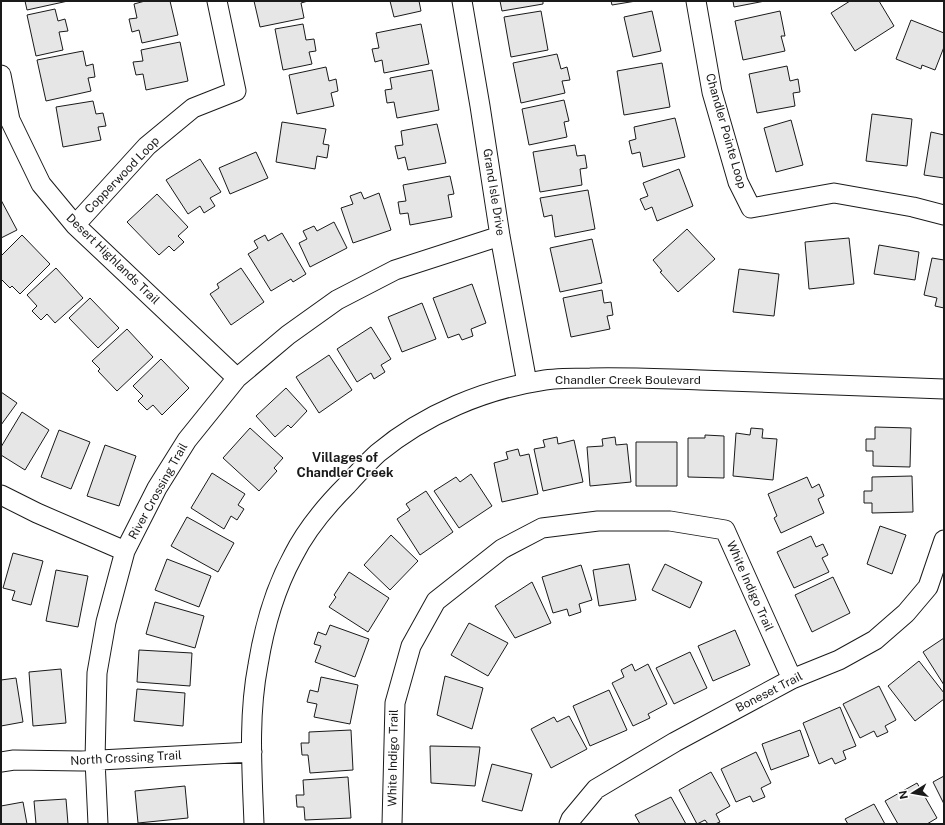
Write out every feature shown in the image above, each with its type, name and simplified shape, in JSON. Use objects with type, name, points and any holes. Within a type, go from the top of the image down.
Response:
[{"type":"street","name":"Copperwood Loop","points":[[75,225],[117,178],[153,141],[193,108],[236,91],[217,1]]},
{"type":"street","name":"Grand Isle Drive","points":[[462,1],[500,236],[527,384]]},
{"type":"street","name":"Chandler Pointe Loop","points":[[696,1],[712,92],[738,182],[751,208],[834,193],[944,215]]},
{"type":"street","name":"Desert Highlands Trail","points":[[1,76],[10,120],[41,184],[75,225],[237,378]]},
{"type":"street","name":"River Crossing Trail","points":[[98,824],[95,760],[97,673],[106,622],[125,551],[157,488],[186,440],[237,378],[288,335],[337,300],[395,270],[500,236]]},
{"type":"street","name":"Chandler Creek Boulevard","points":[[254,824],[252,752],[253,696],[263,638],[280,583],[292,557],[317,518],[336,495],[378,454],[422,423],[452,407],[477,398],[527,384],[566,378],[628,377],[944,389]]},
{"type":"street","points":[[1,495],[37,513],[125,551]]},
{"type":"street","name":"White Indigo Trail","points":[[392,824],[395,703],[411,646],[436,601],[502,549],[542,528],[598,521],[670,521],[725,530],[792,679]]},
{"type":"street","name":"Boneset Trail","points":[[568,824],[570,819],[596,789],[676,742],[792,679],[839,660],[875,640],[906,613],[928,587],[944,540]]},
{"type":"street","name":"North Crossing Trail","points":[[1,762],[14,760],[81,761],[252,752]]},
{"type":"building","points":[[25,1],[68,1],[27,10]]},
{"type":"building","points":[[145,1],[170,1],[178,35],[142,43],[139,30],[132,32],[129,19],[137,18],[134,4]]},
{"type":"building","points":[[254,1],[308,1],[301,3],[304,18],[260,27]]},
{"type":"building","points":[[390,1],[419,1],[421,11],[394,17]]},
{"type":"building","points":[[500,1],[543,1],[543,4],[502,11]]},
{"type":"building","points":[[611,1],[636,1],[612,5]]},
{"type":"building","points":[[733,1],[765,1],[734,7]]},
{"type":"building","points":[[850,1],[879,1],[894,26],[855,51],[831,13]]},
{"type":"building","points":[[55,9],[58,21],[65,19],[68,31],[59,32],[63,50],[36,56],[27,15]]},
{"type":"building","points":[[541,11],[548,50],[511,57],[504,17]]},
{"type":"building","points":[[652,11],[661,51],[633,57],[624,17]]},
{"type":"building","points":[[780,11],[785,36],[781,36],[785,51],[743,60],[735,21]]},
{"type":"building","points":[[911,20],[944,33],[944,47],[935,70],[922,65],[921,69],[896,59]]},
{"type":"building","points":[[303,24],[306,40],[314,39],[316,51],[309,52],[312,64],[283,70],[275,29]]},
{"type":"building","points":[[421,24],[429,64],[384,73],[382,60],[375,62],[372,49],[379,48],[376,33]]},
{"type":"building","points":[[180,42],[188,81],[146,90],[143,74],[136,75],[133,62],[143,61],[141,50]]},
{"type":"building","points":[[83,51],[86,66],[93,64],[95,77],[88,78],[91,91],[46,101],[37,60]]},
{"type":"building","points":[[557,54],[561,69],[567,67],[570,80],[562,81],[565,93],[521,103],[513,63]]},
{"type":"building","points":[[662,63],[670,107],[624,115],[617,71]]},
{"type":"building","points":[[787,66],[790,81],[798,79],[800,92],[793,93],[795,106],[757,113],[749,74]]},
{"type":"building","points":[[326,67],[329,81],[336,79],[338,91],[331,93],[334,106],[297,114],[289,75]]},
{"type":"building","points":[[432,70],[439,110],[397,118],[394,102],[387,103],[385,90],[392,89],[390,78]]},
{"type":"building","points":[[564,100],[569,121],[564,122],[567,137],[529,145],[522,109]]},
{"type":"building","points":[[93,101],[96,114],[103,113],[106,126],[98,127],[101,140],[63,147],[56,107]]},
{"type":"building","points":[[872,114],[912,119],[907,166],[866,161]]},
{"type":"building","points":[[675,118],[685,157],[643,167],[640,152],[632,154],[629,141],[636,139],[634,127]]},
{"type":"building","points":[[791,120],[803,165],[776,172],[764,128]]},
{"type":"building","points":[[282,122],[326,129],[323,144],[329,145],[327,158],[317,156],[315,169],[276,162]]},
{"type":"building","points":[[437,124],[446,163],[408,170],[405,157],[398,159],[395,146],[403,145],[401,131]]},
{"type":"building","points":[[931,132],[944,135],[944,178],[924,175]]},
{"type":"building","points":[[575,145],[577,156],[585,155],[587,168],[580,169],[582,185],[540,192],[533,152]]},
{"type":"building","points":[[256,152],[268,178],[230,194],[219,168]]},
{"type":"building","points":[[200,159],[221,192],[210,198],[215,206],[204,213],[200,206],[188,214],[166,180]]},
{"type":"building","points":[[679,169],[693,206],[657,221],[652,207],[645,210],[640,199],[648,196],[643,183]]},
{"type":"building","points":[[450,176],[454,194],[448,195],[452,217],[410,225],[408,213],[400,214],[398,202],[406,201],[403,185]]},
{"type":"building","points":[[588,190],[595,229],[555,237],[552,215],[544,217],[540,198]]},
{"type":"building","points":[[361,192],[364,199],[379,193],[391,230],[353,243],[341,208],[353,204],[350,196]]},
{"type":"building","points":[[157,194],[188,227],[178,236],[184,242],[174,251],[169,246],[159,255],[127,222]]},
{"type":"building","points":[[1,200],[17,230],[1,238]]},
{"type":"building","points":[[334,222],[347,248],[310,267],[299,243],[307,239],[303,231],[314,226],[317,231]]},
{"type":"building","points":[[687,229],[715,259],[678,292],[660,272],[662,271],[653,260]]},
{"type":"building","points":[[282,233],[306,274],[293,282],[291,279],[271,291],[248,254],[258,248],[254,241],[265,235],[268,241]]},
{"type":"building","points":[[22,235],[50,264],[20,294],[12,286],[10,288],[1,279],[1,256]]},
{"type":"building","points":[[849,238],[854,284],[809,289],[805,242]]},
{"type":"building","points":[[592,239],[602,283],[560,292],[550,248]]},
{"type":"building","points":[[879,245],[919,252],[915,280],[874,274]]},
{"type":"building","points":[[932,258],[944,260],[944,308],[935,306],[937,298],[924,295]]},
{"type":"building","points":[[56,268],[83,298],[55,323],[47,314],[41,320],[32,311],[37,306],[27,295]]},
{"type":"building","points":[[241,268],[264,302],[231,325],[210,294],[219,288],[217,284]]},
{"type":"building","points":[[739,269],[779,274],[774,316],[733,312]]},
{"type":"building","points":[[472,284],[486,323],[471,329],[473,336],[462,340],[459,334],[448,338],[433,298]]},
{"type":"building","points":[[602,290],[604,303],[611,302],[613,315],[607,316],[610,329],[571,337],[563,298]]},
{"type":"building","points":[[90,298],[119,328],[98,348],[69,318]]},
{"type":"building","points":[[422,303],[436,339],[402,352],[388,317]]},
{"type":"building","points":[[371,327],[391,359],[381,365],[385,372],[374,379],[371,373],[357,382],[337,349]]},
{"type":"building","points":[[127,329],[153,357],[117,391],[98,371],[100,369],[92,361]]},
{"type":"building","points":[[329,355],[352,390],[319,413],[296,377]]},
{"type":"building","points":[[161,359],[189,388],[162,415],[153,405],[147,410],[138,401],[143,396],[133,386]]},
{"type":"building","points":[[286,388],[307,411],[291,428],[288,425],[275,437],[256,416]]},
{"type":"building","points":[[1,392],[17,403],[1,425]]},
{"type":"building","points":[[22,412],[49,430],[25,470],[1,455],[1,447]]},
{"type":"building","points":[[875,427],[911,428],[910,467],[873,466],[873,451],[866,451],[866,439],[875,439]]},
{"type":"building","points":[[250,428],[283,458],[274,468],[277,471],[259,491],[223,458]]},
{"type":"building","points":[[751,428],[763,429],[762,438],[777,439],[773,480],[733,476],[736,433],[750,435]]},
{"type":"building","points":[[59,430],[90,442],[71,489],[41,477]]},
{"type":"building","points":[[705,435],[724,436],[724,478],[688,477],[688,438],[705,438]]},
{"type":"building","points":[[557,437],[558,444],[574,440],[583,482],[543,491],[534,449],[545,447],[543,440]]},
{"type":"building","points":[[615,437],[616,445],[627,444],[631,482],[590,486],[587,447],[603,446],[602,439]]},
{"type":"building","points":[[636,442],[677,442],[677,486],[636,486]]},
{"type":"building","points":[[105,445],[136,456],[119,506],[87,496]]},
{"type":"building","points":[[518,449],[520,456],[529,454],[538,494],[502,502],[494,463],[508,459],[506,452]]},
{"type":"building","points":[[212,473],[245,494],[238,505],[244,509],[237,520],[231,516],[224,529],[191,508]]},
{"type":"building","points":[[471,474],[492,506],[459,528],[434,491],[456,477],[460,482]]},
{"type":"building","points":[[912,476],[913,512],[872,513],[872,503],[864,503],[864,491],[872,491],[872,477]]},
{"type":"building","points":[[807,477],[812,488],[819,484],[824,496],[818,499],[824,513],[781,533],[774,518],[777,516],[768,494]]},
{"type":"building","points":[[426,491],[453,532],[420,555],[397,519],[410,510],[406,504]]},
{"type":"building","points":[[187,517],[234,543],[218,572],[171,546]]},
{"type":"building","points":[[880,526],[906,535],[892,574],[867,564]]},
{"type":"building","points":[[391,535],[418,561],[390,590],[364,565]]},
{"type":"building","points":[[811,536],[816,547],[823,544],[828,555],[822,558],[829,572],[794,588],[777,552]]},
{"type":"building","points":[[13,553],[43,561],[31,605],[12,600],[15,591],[3,588]]},
{"type":"building","points":[[167,559],[211,576],[199,607],[155,590]]},
{"type":"building","points":[[629,564],[636,600],[599,606],[593,570]]},
{"type":"building","points":[[665,564],[702,582],[690,608],[652,590]]},
{"type":"building","points":[[581,565],[592,600],[579,604],[581,612],[569,616],[567,609],[553,613],[542,577]]},
{"type":"building","points":[[56,570],[88,576],[78,627],[46,621]]},
{"type":"building","points":[[349,572],[389,598],[368,632],[329,607],[336,597],[334,595]]},
{"type":"building","points":[[833,577],[850,613],[812,632],[795,595]]},
{"type":"building","points":[[532,582],[551,623],[515,638],[495,606]]},
{"type":"building","points":[[155,602],[204,616],[195,648],[146,634]]},
{"type":"building","points":[[469,623],[508,643],[488,676],[451,655]]},
{"type":"building","points":[[330,625],[369,639],[355,677],[315,662],[321,646],[314,644],[318,632],[326,635]]},
{"type":"building","points":[[735,630],[750,665],[713,681],[698,646]]},
{"type":"building","points":[[944,638],[944,685],[923,652]]},
{"type":"building","points":[[139,650],[192,653],[190,686],[137,682]]},
{"type":"building","points":[[690,652],[707,688],[674,704],[656,668]]},
{"type":"building","points":[[919,661],[944,693],[944,699],[915,721],[888,686]]},
{"type":"building","points":[[632,664],[635,671],[648,664],[667,704],[648,714],[650,718],[633,726],[612,683],[624,677],[621,670]]},
{"type":"building","points":[[61,669],[66,723],[33,726],[29,672]]},
{"type":"building","points":[[445,676],[483,688],[472,729],[437,715]]},
{"type":"building","points":[[321,677],[358,685],[350,724],[314,717],[317,704],[307,702],[310,690],[318,692]]},
{"type":"building","points":[[16,678],[23,722],[1,726],[1,680]]},
{"type":"building","points":[[879,686],[896,720],[885,726],[888,732],[877,737],[874,731],[860,738],[843,704]]},
{"type":"building","points":[[137,689],[185,693],[183,726],[134,721]]},
{"type":"building","points":[[609,690],[627,730],[590,746],[573,706]]},
{"type":"building","points":[[840,707],[856,746],[843,751],[846,759],[835,764],[832,758],[819,764],[803,723]]},
{"type":"building","points":[[569,716],[587,749],[551,768],[531,729],[554,717],[557,722]]},
{"type":"building","points":[[351,730],[353,770],[310,773],[308,755],[302,755],[301,743],[309,743],[309,732]]},
{"type":"building","points":[[800,730],[809,756],[771,770],[762,744]]},
{"type":"building","points":[[430,746],[480,747],[475,786],[431,783]]},
{"type":"building","points":[[756,752],[771,783],[761,788],[765,797],[753,802],[750,796],[736,802],[721,769]]},
{"type":"building","points":[[492,764],[532,774],[522,811],[482,801]]},
{"type":"building","points":[[711,772],[730,806],[716,814],[720,822],[708,824],[705,820],[697,824],[679,790]]},
{"type":"building","points":[[944,776],[944,804],[933,782]]},
{"type":"building","points":[[348,777],[351,818],[305,820],[304,807],[297,807],[296,795],[304,795],[303,780]]},
{"type":"building","points":[[917,783],[937,818],[927,824],[898,824],[885,801]]},
{"type":"building","points":[[185,786],[188,818],[138,823],[135,791]]},
{"type":"building","points":[[671,797],[686,824],[640,824],[635,815]]},
{"type":"building","points":[[66,799],[68,824],[36,824],[34,801]]},
{"type":"building","points":[[23,802],[27,824],[1,824],[1,806]]},
{"type":"building","points":[[874,804],[885,824],[848,824],[845,819]]},
{"type":"district","name":"Villages of Chandler Creek","points":[[345,464]]}]
